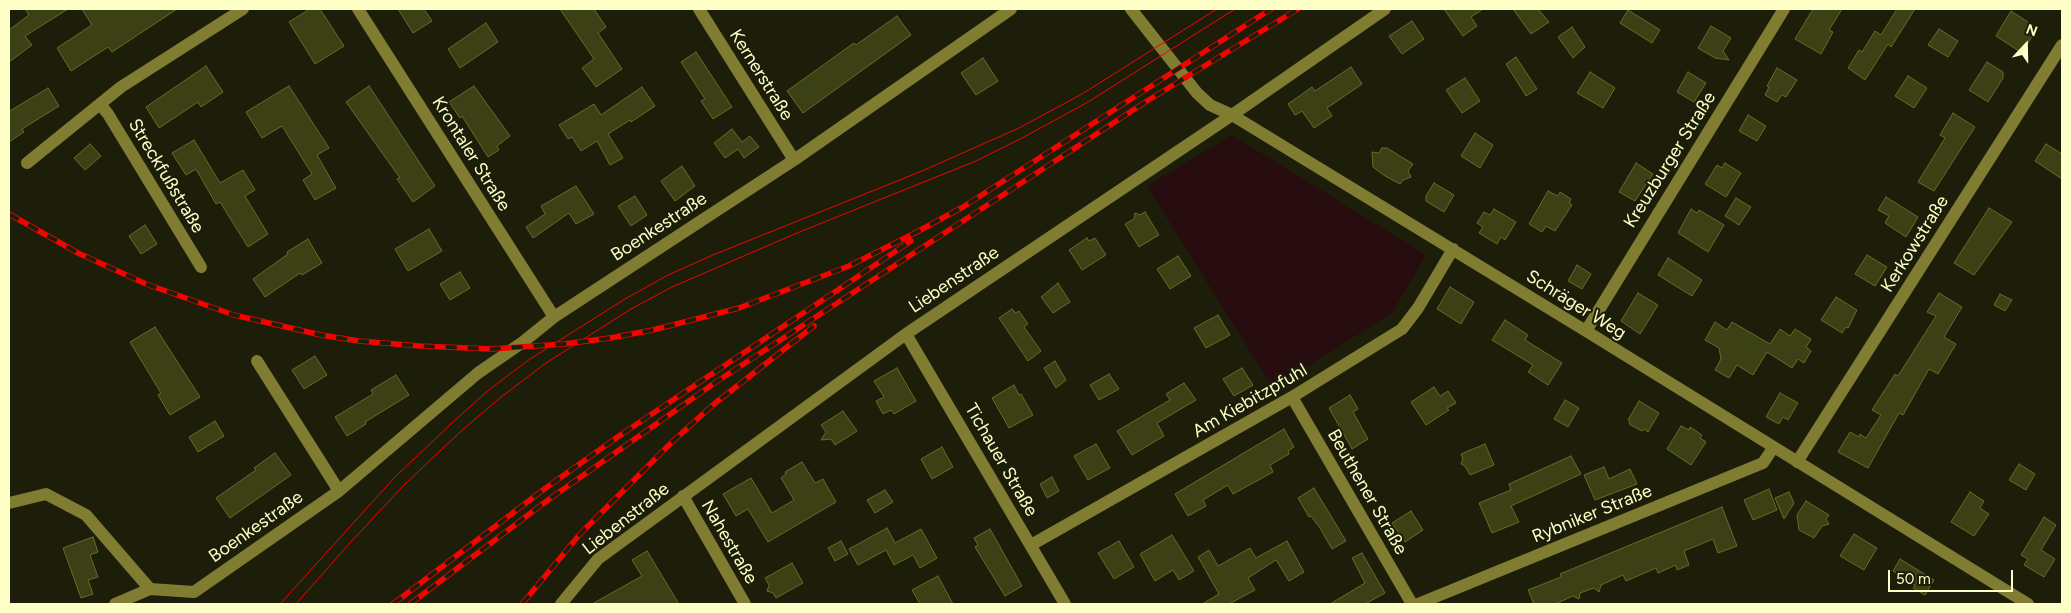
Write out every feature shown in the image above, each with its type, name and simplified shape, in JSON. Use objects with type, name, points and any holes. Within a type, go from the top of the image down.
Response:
[{"type":"street","points":[[27,164],[121,87],[243,9]]},
{"type":"street","name":"Krontaler Straße","points":[[358,9],[554,317]]},
{"type":"street","name":"Kernerstraße","points":[[699,9],[794,160]]},
{"type":"street","name":"Boenkestraße","points":[[150,589],[194,592],[339,491],[478,373],[523,342],[554,317],[794,160],[1011,9]]},
{"type":"street","name":"Schräger Weg","points":[[1131,9],[1197,93],[1210,105],[1232,115],[2028,604]]},
{"type":"street","name":"Liebenstraße","points":[[561,604],[598,559],[906,334],[1232,115],[1385,9]]},
{"type":"street","name":"Kreuzburger Straße","points":[[1586,331],[1784,9]]},
{"type":"street","name":"Kerkowstraße","points":[[1796,462],[2062,45]]},
{"type":"street","name":"Streckfußstraße","points":[[100,104],[108,114],[201,267]]},
{"type":"street","name":"Am Kiebitzpfuhl","points":[[1031,546],[1292,397],[1402,330],[1418,308],[1452,250]]},
{"type":"street","name":"Tichauer Straße","points":[[906,334],[1065,604]]},
{"type":"street","points":[[257,361],[339,491]]},
{"type":"street","name":"Beuthener Straße","points":[[1292,397],[1412,604]]},
{"type":"street","name":"Rybniker Straße","points":[[1418,604],[1763,463],[1773,448]]},
{"type":"street","points":[[9,503],[46,494],[86,516],[150,589],[115,604]]},
{"type":"street","name":"Nahestraße","points":[[683,496],[745,604]]},
{"type":"shaded area","points":[[1232,135],[1426,255],[1392,313],[1273,388],[1147,186]]},
{"type":"building","points":[[25,9],[68,9],[25,36],[32,45],[9,62],[9,30],[29,15]]},
{"type":"building","points":[[82,9],[177,9],[112,52],[108,47],[71,71],[57,48],[92,25]]},
{"type":"building","points":[[310,9],[320,9],[344,46],[315,64],[289,22]]},
{"type":"building","points":[[398,9],[424,9],[432,21],[413,33]]},
{"type":"building","points":[[560,9],[594,9],[606,27],[598,33],[622,69],[596,87],[582,68],[594,59]]},
{"type":"building","points":[[1444,9],[1483,9],[1471,17],[1477,26],[1463,36]]},
{"type":"building","points":[[1513,9],[1538,9],[1549,22],[1531,34]]},
{"type":"building","points":[[1813,9],[1842,9],[1829,30],[1833,32],[1821,54],[1795,39]]},
{"type":"building","points":[[1897,9],[1915,9],[1891,47],[1888,44],[1865,80],[1848,68],[1859,50],[1862,52],[1875,31],[1881,35]]},
{"type":"building","points":[[1628,10],[1660,30],[1652,43],[1620,23]]},
{"type":"building","points":[[2011,11],[2037,28],[2022,53],[1996,36]]},
{"type":"building","points":[[897,16],[911,35],[803,113],[787,91],[854,43],[856,45]]},
{"type":"building","points":[[1412,21],[1424,39],[1402,54],[1389,36]]},
{"type":"building","points":[[486,23],[498,42],[460,68],[448,49]]},
{"type":"building","points":[[1711,26],[1731,38],[1723,51],[1729,60],[1715,58],[1698,48]]},
{"type":"building","points":[[1572,27],[1585,47],[1573,58],[1558,37]]},
{"type":"building","points":[[1939,29],[1958,41],[1948,57],[1928,45]]},
{"type":"building","points":[[696,52],[732,107],[713,119],[701,101],[705,99],[681,62]]},
{"type":"building","points":[[1516,57],[1537,89],[1526,96],[1506,64]]},
{"type":"building","points":[[983,58],[998,81],[976,95],[961,73]]},
{"type":"building","points":[[1987,62],[2003,72],[2003,78],[1988,102],[1969,90]]},
{"type":"building","points":[[206,66],[223,92],[201,107],[198,102],[159,128],[146,107]]},
{"type":"building","points":[[1351,67],[1362,84],[1327,108],[1332,116],[1314,128],[1302,111],[1295,115],[1288,104],[1312,87],[1315,91]]},
{"type":"building","points":[[1777,68],[1797,80],[1786,97],[1782,95],[1777,102],[1765,95],[1769,87],[1767,86]]},
{"type":"building","points":[[1590,72],[1615,88],[1603,108],[1577,93]]},
{"type":"building","points":[[1688,72],[1706,83],[1694,102],[1677,92]]},
{"type":"building","points":[[1908,76],[1927,88],[1914,108],[1895,96]]},
{"type":"building","points":[[1465,78],[1480,101],[1462,113],[1446,90]]},
{"type":"building","points":[[289,86],[329,148],[317,155],[336,188],[315,200],[303,180],[312,174],[282,126],[262,138],[246,112]]},
{"type":"building","points":[[369,86],[435,186],[413,202],[397,179],[400,178],[346,102]]},
{"type":"building","points":[[474,86],[510,136],[497,146],[499,150],[488,157],[462,116],[460,118],[449,102]]},
{"type":"building","points":[[642,87],[655,106],[608,134],[623,158],[610,165],[597,141],[581,151],[572,137],[568,139],[559,125],[594,104],[601,115]]},
{"type":"building","points":[[48,88],[59,106],[22,129],[24,132],[9,142],[9,108],[10,111]]},
{"type":"building","points":[[1953,113],[1975,127],[1934,191],[1918,182],[1945,138],[1940,135]]},
{"type":"building","points":[[1748,115],[1766,126],[1757,141],[1739,131]]},
{"type":"building","points":[[732,129],[742,142],[750,136],[759,147],[744,158],[738,149],[725,158],[714,143]]},
{"type":"building","points":[[1475,133],[1493,145],[1480,168],[1461,156]]},
{"type":"building","points":[[194,140],[220,183],[243,170],[255,190],[245,196],[268,234],[248,247],[220,202],[216,204],[196,169],[186,175],[172,153]]},
{"type":"building","points":[[90,144],[101,156],[85,170],[74,158]]},
{"type":"building","points":[[2046,144],[2062,154],[2062,179],[2035,161]]},
{"type":"building","points":[[1382,148],[1387,148],[1413,164],[1408,171],[1411,177],[1403,180],[1400,184],[1373,167],[1372,152],[1379,153]]},
{"type":"building","points":[[1636,163],[1653,174],[1635,201],[1619,192]]},
{"type":"building","points":[[1725,163],[1741,173],[1726,197],[1705,184],[1717,165],[1722,168]]},
{"type":"building","points":[[682,166],[695,186],[675,201],[661,181]]},
{"type":"building","points":[[1434,183],[1454,195],[1444,212],[1426,201],[1426,196]]},
{"type":"building","points":[[576,186],[594,214],[576,224],[569,213],[533,238],[526,227],[545,214],[541,206]]},
{"type":"building","points":[[1548,191],[1558,196],[1560,192],[1571,199],[1569,203],[1572,205],[1555,231],[1546,226],[1542,232],[1529,224]]},
{"type":"building","points":[[635,196],[647,215],[631,226],[618,206]]},
{"type":"building","points":[[1886,197],[1918,217],[1906,237],[1885,223],[1889,216],[1878,210]]},
{"type":"building","points":[[1736,198],[1751,207],[1739,225],[1725,216]]},
{"type":"building","points":[[1989,208],[2012,222],[1974,275],[1954,263]]},
{"type":"building","points":[[1494,209],[1516,222],[1505,240],[1501,237],[1497,244],[1479,233],[1483,227],[1477,223],[1484,212],[1490,215]]},
{"type":"building","points":[[1691,209],[1697,213],[1699,210],[1724,225],[1708,252],[1678,233]]},
{"type":"building","points":[[1145,212],[1159,235],[1139,247],[1125,224],[1134,219],[1135,213],[1140,215]]},
{"type":"building","points":[[145,225],[157,244],[141,254],[129,236]]},
{"type":"building","points":[[429,229],[442,251],[408,271],[395,249]]},
{"type":"building","points":[[1087,238],[1089,241],[1095,238],[1106,255],[1082,270],[1069,250]]},
{"type":"building","points":[[308,239],[322,263],[302,275],[300,273],[265,297],[253,279],[288,254],[287,252]]},
{"type":"building","points":[[1867,255],[1887,267],[1875,286],[1855,274]]},
{"type":"building","points":[[1178,256],[1191,276],[1170,289],[1157,269]]},
{"type":"building","points":[[1668,258],[1702,280],[1692,296],[1658,275]]},
{"type":"building","points":[[1577,265],[1591,274],[1582,289],[1568,281]]},
{"type":"building","points":[[460,272],[470,288],[450,300],[440,284]]},
{"type":"building","points":[[1058,283],[1070,302],[1053,313],[1041,297]]},
{"type":"building","points":[[1450,287],[1474,302],[1461,324],[1437,309]]},
{"type":"building","points":[[1638,293],[1658,305],[1640,334],[1621,321]]},
{"type":"building","points":[[1939,293],[1962,307],[1944,337],[1956,344],[1938,374],[1929,369],[1903,415],[1899,413],[1868,468],[1838,452],[1850,432],[1859,437],[1860,434],[1866,438],[1881,415],[1872,410],[1895,374],[1898,376],[1936,316],[1927,312]]},
{"type":"building","points":[[2000,294],[2012,300],[2005,311],[1994,305]]},
{"type":"building","points":[[1836,297],[1857,310],[1848,328],[1846,327],[1842,333],[1821,320]]},
{"type":"building","points":[[1012,309],[1016,313],[1019,311],[1028,324],[1024,327],[1041,351],[1028,361],[999,318]]},
{"type":"building","points":[[1218,315],[1230,335],[1206,348],[1194,328]]},
{"type":"building","points":[[1505,320],[1528,335],[1525,340],[1562,363],[1548,385],[1528,372],[1533,365],[1492,340]]},
{"type":"building","points":[[1715,322],[1727,330],[1732,322],[1770,344],[1780,329],[1790,336],[1795,329],[1811,339],[1806,347],[1811,351],[1804,363],[1798,359],[1792,368],[1767,352],[1753,375],[1737,365],[1729,378],[1715,370],[1721,359],[1719,348],[1705,340]]},
{"type":"building","points":[[155,327],[200,397],[170,415],[158,395],[161,393],[130,342]]},
{"type":"building","points":[[315,356],[327,375],[304,389],[292,370]]},
{"type":"building","points":[[1055,361],[1066,380],[1056,388],[1044,368]]},
{"type":"building","points":[[897,368],[916,401],[894,414],[891,410],[883,414],[876,401],[884,397],[874,381]]},
{"type":"building","points":[[1242,368],[1253,385],[1234,396],[1223,379]]},
{"type":"building","points":[[1109,374],[1119,389],[1099,400],[1090,385]]},
{"type":"building","points":[[396,375],[409,395],[365,422],[366,424],[347,436],[335,417],[373,394],[371,390]]},
{"type":"building","points":[[1184,383],[1196,400],[1157,423],[1164,436],[1132,455],[1117,431],[1170,400],[1166,394]]},
{"type":"building","points":[[1014,385],[1033,415],[1009,428],[992,398]]},
{"type":"building","points":[[1434,387],[1440,396],[1448,391],[1456,403],[1447,408],[1449,410],[1426,425],[1411,402]]},
{"type":"building","points":[[1780,393],[1798,403],[1788,420],[1783,417],[1779,424],[1766,417]]},
{"type":"building","points":[[1350,395],[1358,409],[1353,412],[1368,439],[1352,449],[1329,408]]},
{"type":"building","points":[[1565,400],[1579,408],[1568,427],[1554,419]]},
{"type":"building","points":[[1639,401],[1659,413],[1648,432],[1629,424],[1630,421],[1628,420]]},
{"type":"building","points":[[843,411],[857,431],[835,445],[831,439],[821,440],[826,432],[821,425]]},
{"type":"building","points":[[215,421],[224,436],[198,452],[189,437]]},
{"type":"building","points":[[1681,426],[1689,430],[1690,427],[1702,435],[1700,438],[1706,442],[1691,465],[1667,449]]},
{"type":"building","points":[[1284,429],[1294,447],[1288,451],[1289,454],[1270,465],[1273,472],[1233,494],[1228,485],[1203,500],[1206,506],[1188,516],[1175,494]]},
{"type":"building","points":[[1096,444],[1110,468],[1088,480],[1074,456]]},
{"type":"building","points":[[1485,444],[1494,465],[1470,475],[1465,466],[1461,464],[1463,459],[1461,454]]},
{"type":"building","points":[[942,447],[953,467],[932,479],[921,459]]},
{"type":"building","points":[[275,453],[291,475],[230,518],[216,498],[256,470],[254,468]]},
{"type":"building","points":[[1571,456],[1581,474],[1511,506],[1519,522],[1492,533],[1479,503],[1511,490],[1509,484]]},
{"type":"building","points":[[802,462],[815,483],[823,479],[836,502],[768,542],[748,509],[736,516],[723,494],[751,478],[772,513],[794,500],[781,478],[786,474],[785,472]]},
{"type":"building","points":[[2019,464],[2035,474],[2026,490],[2009,480]]},
{"type":"building","points":[[1604,467],[1609,479],[1630,469],[1637,484],[1595,500],[1584,475]]},
{"type":"building","points":[[1052,477],[1059,491],[1047,498],[1040,484]]},
{"type":"building","points":[[1314,488],[1346,541],[1332,549],[1320,528],[1311,516],[1309,517],[1298,498]]},
{"type":"building","points":[[1769,489],[1777,510],[1753,520],[1744,500]]},
{"type":"building","points":[[885,490],[893,502],[875,513],[867,500]]},
{"type":"building","points":[[1789,492],[1794,503],[1784,519],[1775,498]]},
{"type":"building","points":[[1970,492],[1984,501],[1980,508],[1989,514],[1974,536],[1951,522]]},
{"type":"building","points":[[1806,501],[1829,515],[1826,519],[1829,524],[1822,526],[1814,538],[1799,530],[1797,515]]},
{"type":"building","points":[[1722,507],[1737,546],[1718,553],[1713,539],[1684,551],[1689,565],[1677,570],[1676,565],[1658,573],[1656,568],[1626,581],[1623,575],[1601,585],[1599,592],[1594,588],[1580,593],[1579,599],[1573,596],[1555,604],[1534,604],[1528,590],[1561,577],[1560,574]]},
{"type":"building","points":[[1411,511],[1423,530],[1405,542],[1392,523]]},
{"type":"building","points":[[2044,517],[2056,525],[2041,550],[2055,559],[2044,577],[2024,565],[2028,559],[2021,555]]},
{"type":"building","points":[[887,528],[895,543],[921,529],[937,558],[920,568],[913,555],[894,565],[886,550],[858,565],[849,549]]},
{"type":"building","points":[[990,529],[1022,586],[1005,596],[975,547],[978,545],[974,538]]},
{"type":"building","points":[[1854,534],[1877,548],[1864,570],[1840,556]]},
{"type":"building","points":[[1172,535],[1194,571],[1179,580],[1173,570],[1155,581],[1140,554]]},
{"type":"building","points":[[93,537],[98,552],[90,555],[98,577],[88,580],[93,594],[81,598],[63,548]]},
{"type":"building","points":[[841,541],[848,554],[835,561],[828,548]]},
{"type":"building","points":[[1119,541],[1134,567],[1114,579],[1098,553]]},
{"type":"building","points":[[1287,541],[1304,572],[1289,581],[1276,560],[1248,578],[1255,590],[1229,604],[1202,604],[1219,594],[1198,557],[1209,550],[1218,566],[1250,548],[1256,558]]},
{"type":"building","points":[[647,551],[679,604],[592,604],[642,576],[632,560]]},
{"type":"building","points":[[1362,553],[1385,593],[1365,604],[1330,604],[1365,583],[1352,558]]},
{"type":"building","points":[[1900,559],[1934,580],[1925,595],[1913,588],[1915,585],[1893,571]]},
{"type":"building","points":[[792,563],[803,583],[776,598],[773,593],[767,591],[769,585],[765,578]]},
{"type":"building","points":[[938,576],[953,604],[920,604],[912,590]]},
{"type":"tram line","points":[[280,604],[395,477],[490,389],[530,359],[625,299],[668,275],[922,171],[1019,128],[1082,94],[1217,9]]},
{"type":"tram line","points":[[296,604],[403,486],[459,433],[501,397],[546,363],[631,309],[672,287],[797,233],[976,161],[1088,102],[1235,9]]},
{"type":"railway","points":[[9,214],[78,253],[146,284],[234,315],[321,335],[359,341],[491,349],[564,344],[610,338],[653,330],[739,308],[849,266],[963,207],[1271,9]]},
{"type":"railway","points":[[410,604],[548,500],[716,382],[1147,101],[1298,9]]},
{"type":"railway","points":[[393,604],[543,490],[619,436],[911,241]]},
{"type":"railway","points":[[522,604],[580,534],[672,442],[714,404],[814,326]]}]
